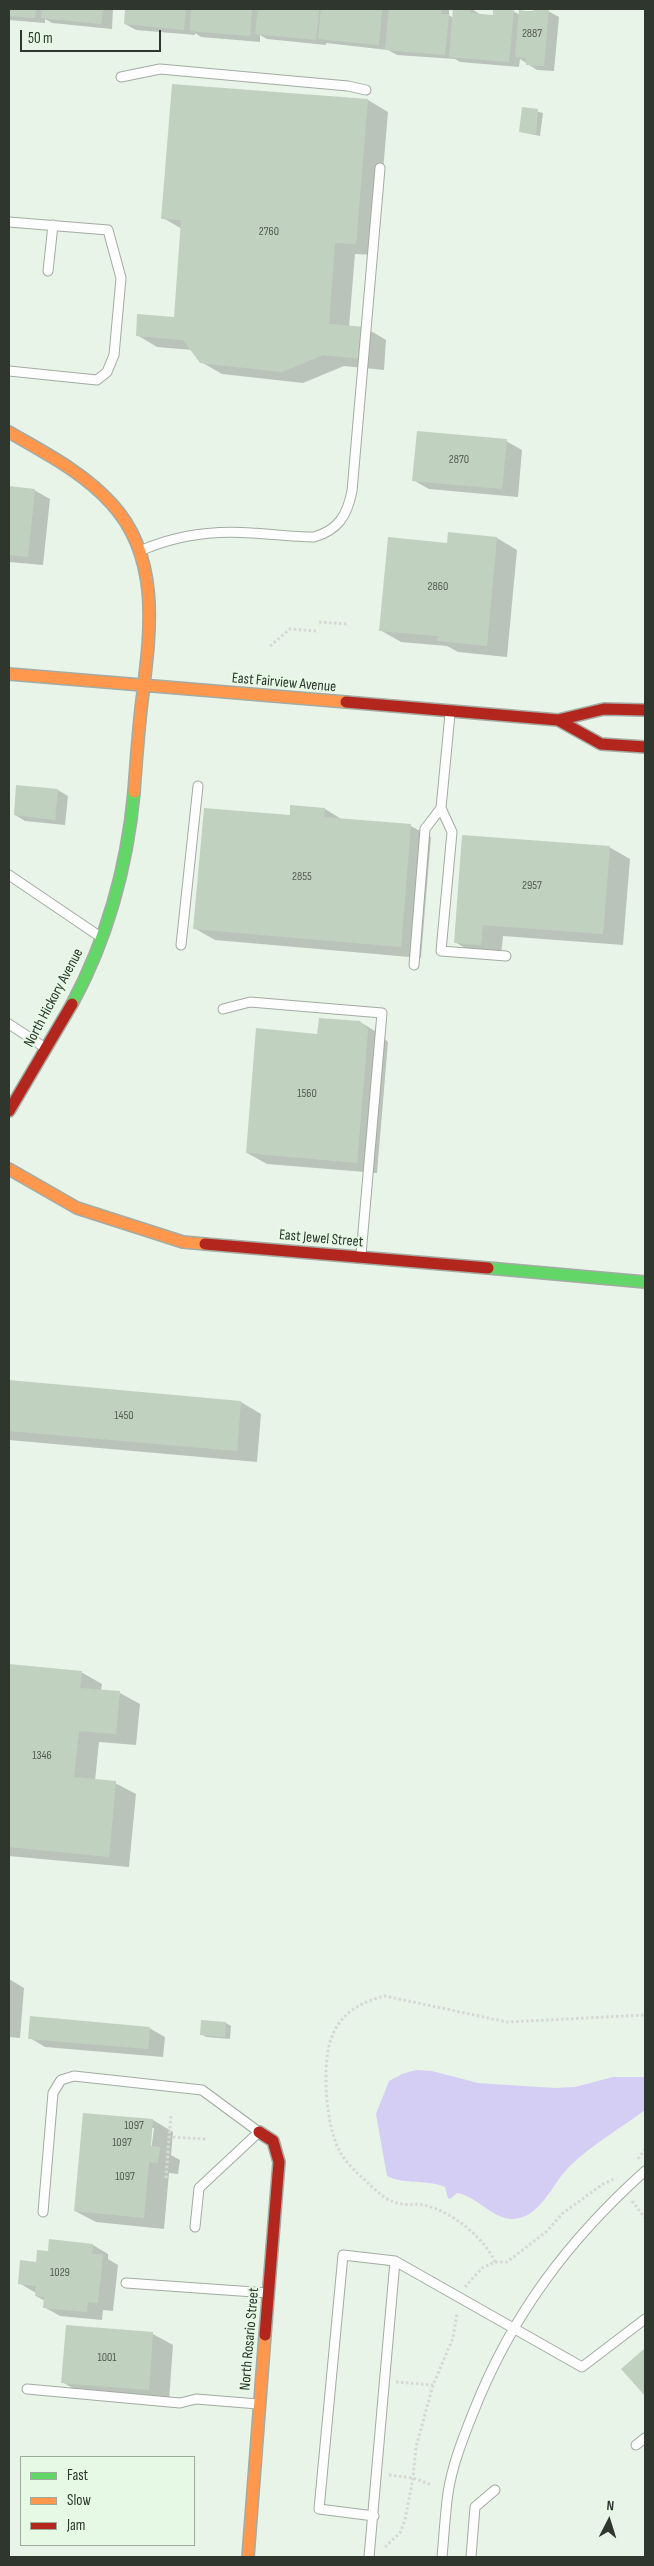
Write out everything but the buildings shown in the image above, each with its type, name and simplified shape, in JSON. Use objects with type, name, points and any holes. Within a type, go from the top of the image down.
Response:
[{"type":"street","name":"North Hickory Avenue","points":[[9,432],[93,485],[122,517],[140,551],[147,576],[150,599],[144,686],[128,839],[111,916],[79,991],[9,1111]]},
{"type":"street","name":"East Fairview Avenue","points":[[9,674],[558,720],[604,708],[645,710]]},
{"type":"street","name":"East Fairview Avenue","points":[[558,720],[601,744],[645,748]]},
{"type":"street","name":"East Jewel Street","points":[[9,1169],[77,1208],[183,1242],[645,1282]]},
{"type":"street","name":"North Rosario Street","points":[[248,2557],[279,2162],[273,2141],[259,2132]]},
{"type":"lane","points":[[122,77],[160,69],[348,86],[366,90]]},
{"type":"lane","points":[[140,551],[161,542],[203,533],[228,532],[314,537],[328,533],[344,517],[350,502],[353,482],[380,168]]},
{"type":"lane","points":[[9,222],[108,230],[120,278],[114,355],[107,372],[97,380],[9,371]]},
{"type":"lane","points":[[48,271],[53,225]]},
{"type":"lane","points":[[450,712],[442,808],[452,832],[441,951],[506,956]]},
{"type":"lane","points":[[182,945],[198,786]]},
{"type":"lane","points":[[414,965],[425,830],[442,808]]},
{"type":"lane","points":[[9,875],[102,938]]},
{"type":"lane","points":[[223,1009],[250,1002],[382,1013],[360,1257]]},
{"type":"lane","points":[[9,1024],[45,1048]]},
{"type":"lane","points":[[43,2212],[54,2093],[61,2080],[74,2076],[202,2090],[259,2132],[199,2188],[195,2227]]},
{"type":"lane","points":[[442,2557],[448,2491],[464,2437],[483,2387],[513,2329],[544,2279],[572,2242],[645,2170]]},
{"type":"lane","points":[[374,2516],[319,2509],[343,2255],[395,2261],[582,2367],[645,2319]]},
{"type":"lane","points":[[369,2557],[395,2261]]},
{"type":"lane","points":[[126,2283],[269,2294]]},
{"type":"lane","points":[[27,2389],[180,2403],[196,2398],[260,2404]]},
{"type":"lane","points":[[636,2445],[645,2438]]},
{"type":"lane","points":[[471,2557],[475,2507],[495,2490]]},
{"type":"path","points":[[320,622],[347,624]]},
{"type":"path","points":[[270,646],[290,629],[316,631]]},
{"type":"path","points":[[495,2262],[489,2249],[480,2238],[441,2212],[422,2204],[398,2204],[387,2199],[349,2164],[339,2150],[331,2129],[326,2066],[333,2033],[343,2017],[356,2006],[385,1996],[507,2022],[645,2015]]},
{"type":"path","points":[[166,2178],[171,2116]]},
{"type":"path","points":[[169,2137],[206,2140]]},
{"type":"path","points":[[636,2160],[645,2149]]},
{"type":"path","points":[[462,2292],[471,2278],[482,2268],[495,2262],[507,2262],[547,2232],[563,2213],[622,2173]]},
{"type":"path","points":[[630,2199],[645,2218]]},
{"type":"path","points":[[384,2552],[385,2546],[400,2533],[405,2520],[413,2478],[413,2460],[416,2447],[433,2385],[453,2338],[457,2313]]},
{"type":"path","points":[[412,2383],[433,2385]]},
{"type":"path","points":[[404,2476],[432,2484]]},
{"type":"shaded area","points":[[416,2070],[432,2071],[478,2083],[555,2088],[575,2087],[613,2077],[645,2077],[645,2110],[596,2144],[569,2167],[538,2207],[522,2217],[504,2218],[464,2195],[457,2193],[450,2199],[448,2198],[445,2187],[430,2183],[394,2179],[387,2176],[376,2114],[389,2081],[402,2074]]},
{"type":"traffic: fast","points":[[72,1004],[96,953],[114,901],[126,848],[134,792]]},
{"type":"traffic: fast","points":[[488,1268],[645,1282]]},
{"type":"traffic: slow","points":[[9,432],[76,472],[100,492],[128,525],[139,550],[146,575],[149,629],[134,792]]},
{"type":"traffic: slow","points":[[9,674],[346,702]]},
{"type":"traffic: slow","points":[[9,1169],[77,1208],[183,1242],[205,1244]]},
{"type":"traffic: slow","points":[[248,2557],[265,2335]]},
{"type":"traffic: jam","points":[[346,702],[558,720],[604,709],[645,710]]},
{"type":"traffic: jam","points":[[558,720],[601,744],[645,747]]},
{"type":"traffic: jam","points":[[9,1111],[72,1004]]},
{"type":"traffic: jam","points":[[205,1244],[488,1268]]},
{"type":"traffic: jam","points":[[259,2132],[273,2141],[279,2162],[265,2335]]}]
